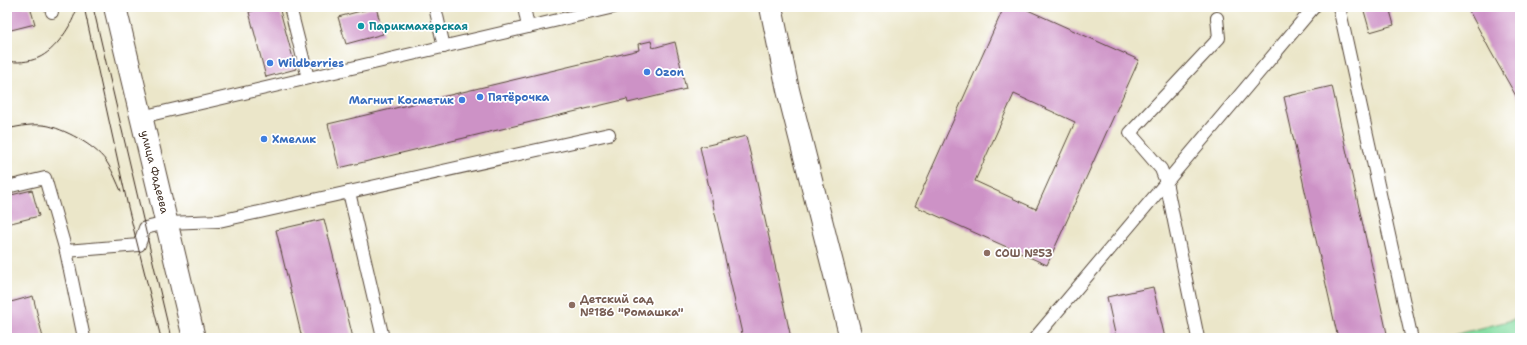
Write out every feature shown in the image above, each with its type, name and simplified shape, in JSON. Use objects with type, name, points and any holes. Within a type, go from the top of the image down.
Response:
[{"type":"street","name":"улица Фадеева","points":[[115,7],[194,338]]},
{"type":"street","points":[[771,7],[788,90],[852,338]]},
{"type":"lane","points":[[290,7],[308,78]]},
{"type":"lane","points":[[435,7],[444,47]]},
{"type":"lane","points":[[524,7],[528,27]]},
{"type":"lane","points":[[141,117],[614,7]]},
{"type":"lane","points":[[1035,338],[1314,7]]},
{"type":"lane","points":[[1339,7],[1411,335]]},
{"type":"lane","points":[[1198,338],[1166,182],[1161,169],[1130,133],[1219,38],[1217,18]]},
{"type":"lane","points":[[66,251],[139,245],[145,228],[167,223],[219,221],[609,134]]},
{"type":"lane","points":[[7,187],[45,178],[66,251],[84,338]]},
{"type":"lane","points":[[349,192],[383,338]]},
{"type":"green space","points":[[1520,318],[1520,338],[1442,338]]},
{"type":"building","points":[[7,7],[30,7],[35,24],[7,31]]},
{"type":"building","points":[[268,7],[279,7],[296,69],[266,77],[249,12]]},
{"type":"building","name":"Парикмахерская","points":[[376,7],[383,34],[346,44],[338,17]]},
{"type":"building","points":[[1004,7],[1021,7],[1139,60],[1047,265],[915,206]],"holes":[[[1014,94],[1075,122],[1036,209],[975,181]]]},
{"type":"building","points":[[1380,7],[1389,7],[1394,25],[1370,32],[1364,11]]},
{"type":"building","points":[[1467,7],[1519,7],[1520,103],[1491,52]]},
{"type":"building","points":[[651,41],[653,48],[675,42],[686,89],[628,103],[627,99],[339,168],[328,124],[639,50],[638,44]]},
{"type":"building","points":[[1332,86],[1388,338],[1338,338],[1284,97]]},
{"type":"building","points":[[746,136],[791,338],[743,338],[700,147]]},
{"type":"building","points":[[32,190],[39,216],[7,224],[7,196]]},
{"type":"building","points":[[324,219],[353,338],[302,338],[276,230]]},
{"type":"building","points":[[1153,287],[1165,338],[1116,338],[1107,297]]},
{"type":"building","points":[[33,296],[43,338],[7,338],[7,303]]},
{"type":"tram line","points":[[7,61],[27,61],[38,58],[51,50],[72,22],[77,7]]},
{"type":"tram line","points":[[84,7],[128,207],[161,338]]},
{"type":"tram line","points":[[93,7],[171,338]]},
{"type":"tram line","points":[[7,129],[28,125],[44,125],[57,128],[82,140],[97,152],[108,164],[121,191]]},
{"type":"place","name":"Парикмахерская","points":[[361,26]]},
{"type":"place","name":"Wildberries","points":[[270,63]]},
{"type":"place","name":"Ozon","points":[[647,72]]},
{"type":"place","name":"Пятёрочка","points":[[480,97]]},
{"type":"place","name":"Магнит Косметик","points":[[462,100]]},
{"type":"place","name":"Хмелик","points":[[264,139]]},
{"type":"place","name":"СОШ №53","points":[[987,253]]},
{"type":"place","name":"Детский сад №186 \"Ромашка\"","points":[[572,305]]}]
